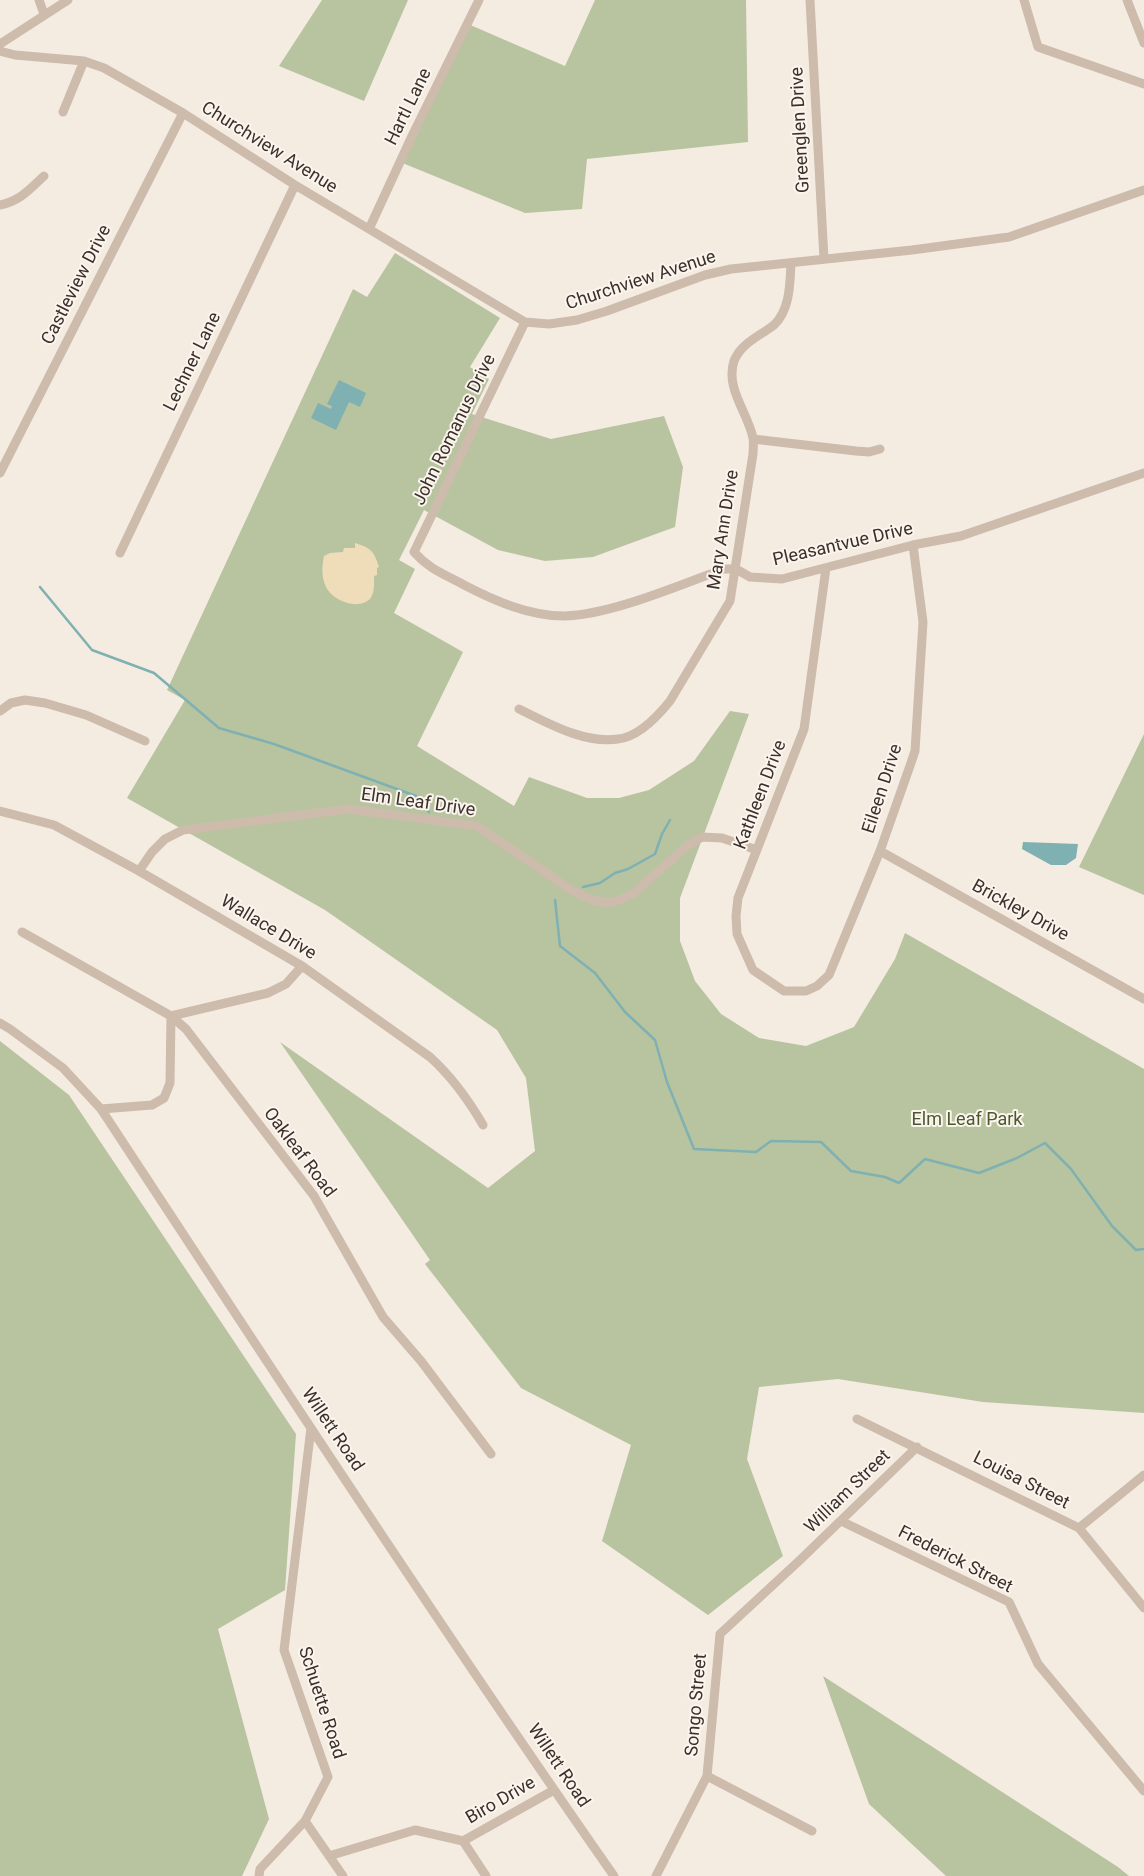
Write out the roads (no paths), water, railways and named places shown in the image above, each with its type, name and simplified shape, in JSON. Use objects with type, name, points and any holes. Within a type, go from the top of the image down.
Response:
[{"type":"street","points":[[39,0],[44,14]]},
{"type":"street","points":[[0,44],[68,0]]},
{"type":"street","name":"Hartl Lane","points":[[370,229],[412,136],[479,0]]},
{"type":"street","name":"Greenglen Drive","points":[[810,0],[824,259]]},
{"type":"street","points":[[1024,0],[1038,47],[1144,84]]},
{"type":"street","points":[[1127,0],[1144,43]]},
{"type":"street","name":"Churchview Avenue","points":[[0,51],[15,56],[84,62],[104,68],[183,113],[295,185],[525,322],[549,324],[577,320],[705,275],[731,269],[912,250],[1009,236],[1144,190]]},
{"type":"street","points":[[63,112],[84,62]]},
{"type":"street","name":"Castleview Drive","points":[[0,473],[183,113]]},
{"type":"street","points":[[0,204],[11,203],[22,197],[44,176]]},
{"type":"street","name":"Lechner Lane","points":[[120,553],[295,185]]},
{"type":"street","name":"Mary Ann Drive","points":[[519,709],[577,734],[599,739],[619,739],[642,729],[658,716],[670,701],[730,601],[753,454],[753,439],[733,382],[734,360],[750,341],[774,324],[781,316],[788,299],[791,263]]},
{"type":"street","name":"John Romanus Drive","points":[[525,322],[414,552],[425,564],[489,598],[539,613],[564,616],[594,612],[628,603],[724,569],[736,569]]},
{"type":"street","points":[[753,439],[856,451],[869,452],[880,449]]},
{"type":"street","name":"Pleasantvue Drive","points":[[736,569],[750,577],[782,579],[961,536],[1144,473]]},
{"type":"street","name":"Eileen Drive","points":[[806,990],[817,986],[829,975],[880,851],[915,751],[923,622],[913,546]]},
{"type":"street","name":"Kathleen Drive","points":[[806,990],[784,991],[753,970],[737,934],[736,916],[738,898],[804,728],[826,568]]},
{"type":"street","points":[[0,710],[11,703],[25,700],[45,703],[86,715],[145,741]]},
{"type":"street","name":"Elm Leaf Drive","points":[[140,871],[152,852],[165,839],[183,830],[348,809],[478,826],[571,890],[592,900],[607,903],[620,900],[634,893],[688,846],[702,837],[722,838],[757,850]]},
{"type":"street","name":"Wallace Drive","points":[[0,811],[54,825],[140,871],[302,966],[430,1057],[446,1072],[466,1096],[483,1125]]},
{"type":"street","name":"Brickley Drive","points":[[880,851],[1144,999]]},
{"type":"street","name":"Oakleaf Road","points":[[22,932],[171,1016],[186,1029],[314,1196],[383,1317],[421,1361],[491,1454]]},
{"type":"street","points":[[101,1109],[152,1105],[164,1098],[170,1082],[171,1016],[268,993],[286,984],[302,966]]},
{"type":"street","name":"Willett Road","points":[[0,1023],[63,1068],[101,1109],[311,1428],[554,1790],[614,1876]]},
{"type":"street","name":"Louisa Street","points":[[857,1419],[1079,1528],[1141,1596],[1144,1608]]},
{"type":"street","name":"Schuette Road","points":[[259,1876],[260,1869],[305,1821],[328,1777],[284,1650],[311,1428]]},
{"type":"street","name":"William Street","points":[[800,1560],[917,1448]]},
{"type":"street","points":[[1079,1528],[1144,1475]]},
{"type":"street","name":"Frederick Street","points":[[841,1521],[1009,1602],[1038,1664],[1144,1791]]},
{"type":"street","name":"Songo Street","points":[[656,1876],[708,1776],[720,1634],[800,1560]]},
{"type":"street","points":[[708,1776],[812,1831]]},
{"type":"street","name":"Biro Drive","points":[[463,1841],[554,1790]]},
{"type":"street","points":[[305,1821],[343,1876]]},
{"type":"street","points":[[329,1856],[415,1830],[463,1841],[486,1876]]},
{"type":"water","points":[[339,380],[366,393],[360,407],[349,402],[336,430],[311,418],[318,403],[331,409],[332,406],[327,404]]},
{"type":"water","points":[[1023,842],[1078,844],[1076,858],[1066,865],[1051,865],[1022,849]]},
{"type":"waterway","points":[[40,587],[92,650],[154,673],[219,728],[274,744],[416,796],[429,812]]},
{"type":"waterway","points":[[583,887],[600,883],[615,873],[628,869],[655,854],[662,834],[670,820]]},
{"type":"waterway","points":[[555,900],[560,946],[595,973],[625,1012],[655,1040],[667,1082],[694,1149],[756,1152],[771,1141],[821,1142],[851,1171],[885,1177],[899,1183],[925,1159],[979,1173],[1017,1158],[1045,1143],[1071,1169],[1112,1226],[1136,1250],[1144,1249]]},
{"type":"park label","name":"Elm Leaf Park","points":[[967,1120]]}]
